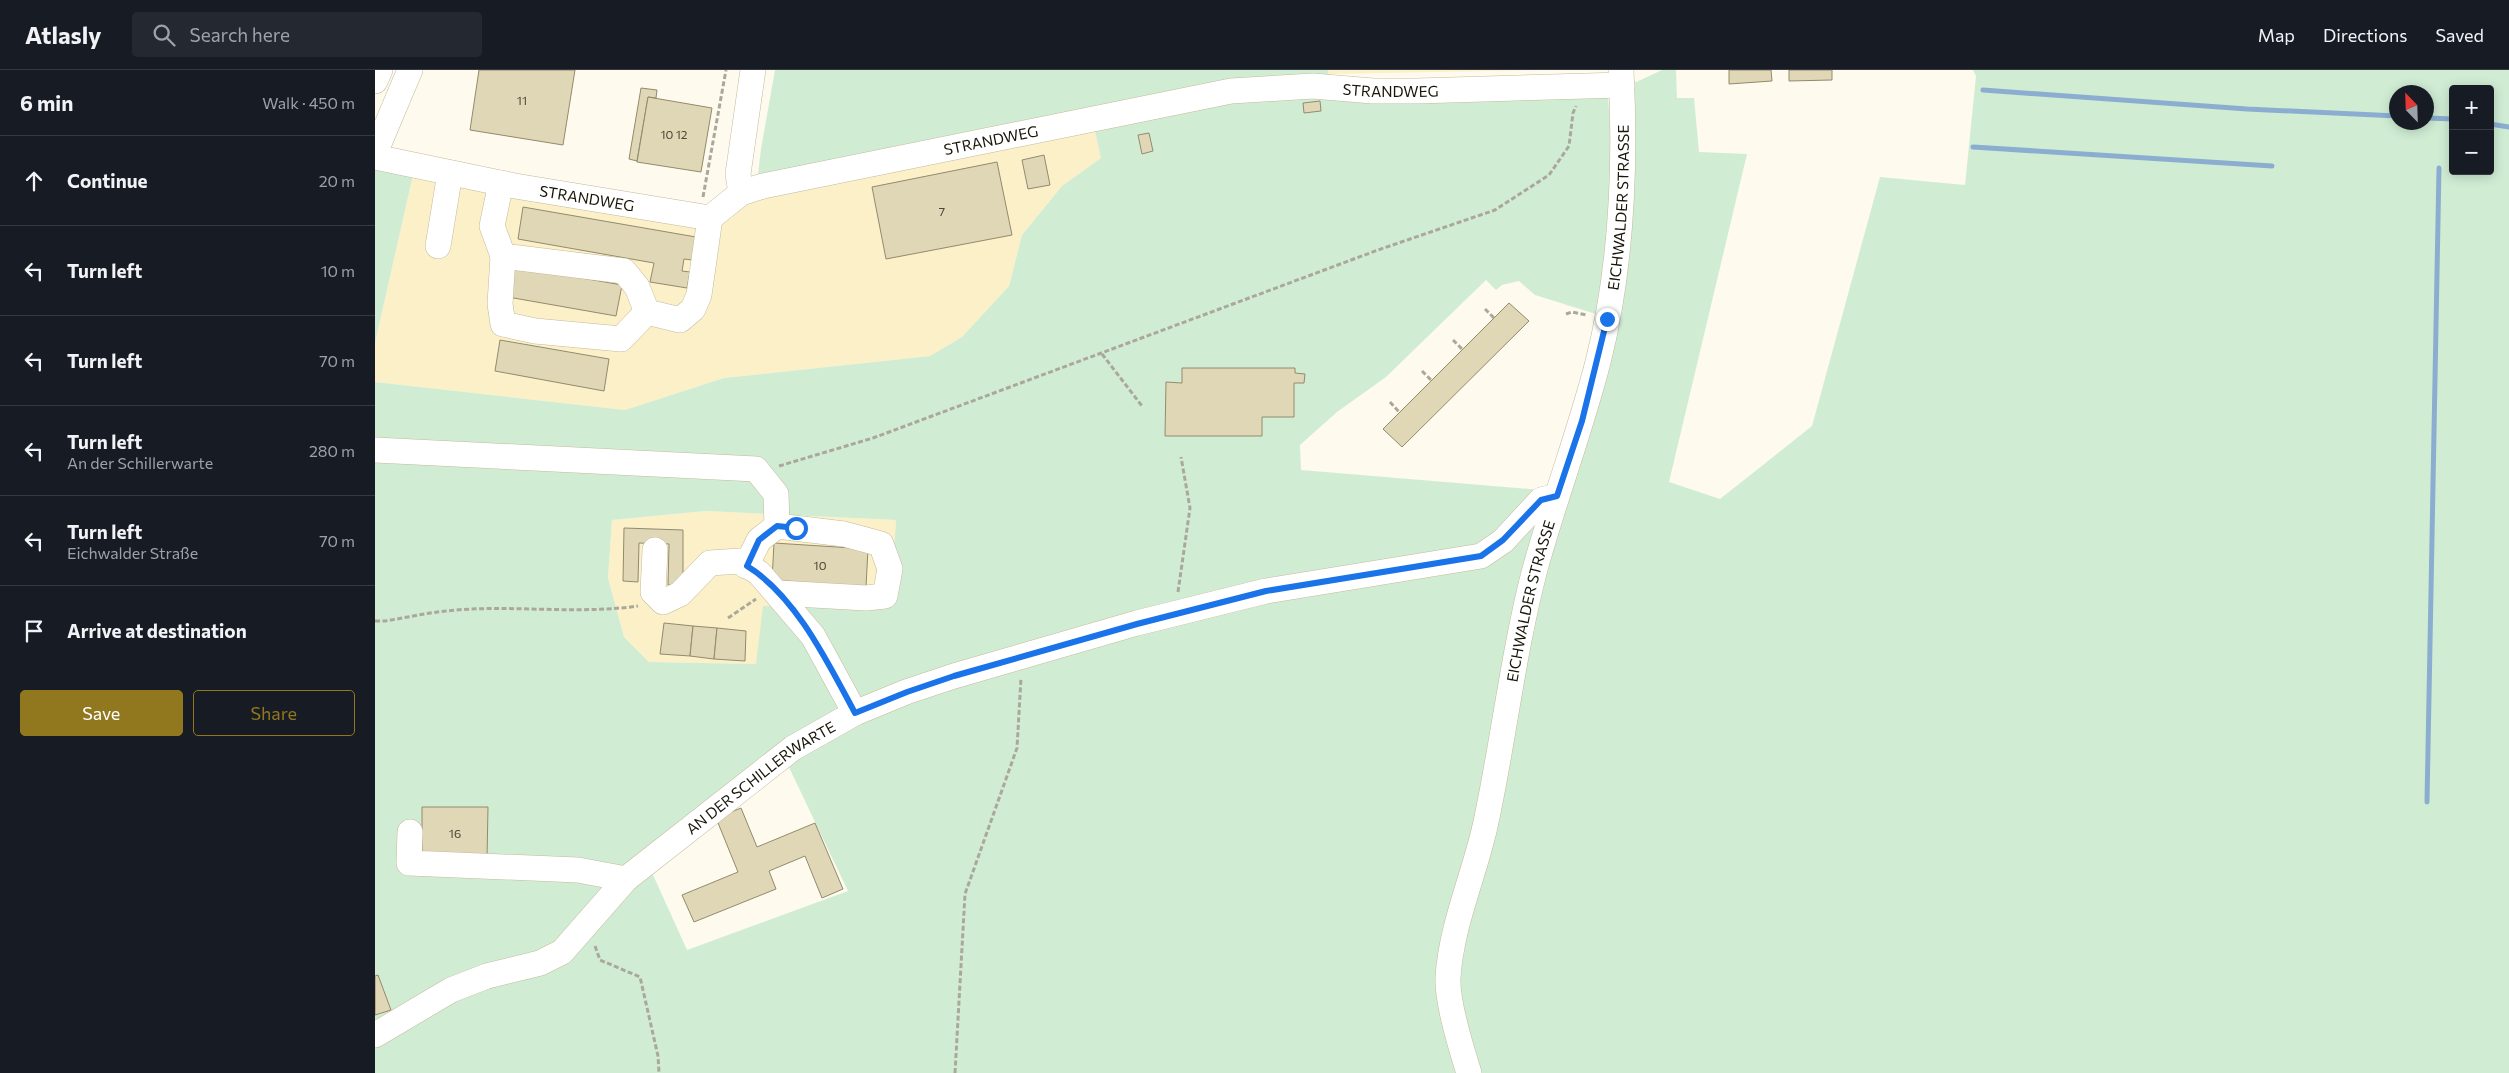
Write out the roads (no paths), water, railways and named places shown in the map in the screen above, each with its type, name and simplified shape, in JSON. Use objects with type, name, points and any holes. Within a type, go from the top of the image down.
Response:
[{"type":"street","points":[[375,81],[381,70]]},
{"type":"street","points":[[375,153],[410,70]]},
{"type":"street","points":[[741,193],[738,174],[753,70]]},
{"type":"street","name":"STRANDWEG","points":[[375,157],[501,183],[704,218],[741,193],[763,186],[1231,91],[1313,86],[1373,91],[1417,91],[1584,86],[1621,78]]},
{"type":"street","name":"EICHWALDER STRASSE","points":[[1469,1073],[1455,1018],[1448,980],[1452,951],[1486,824],[1517,645],[1535,570],[1582,421],[1607,319],[1623,192],[1621,78]]},
{"type":"street","points":[[438,246],[450,172]]},
{"type":"street","points":[[501,183],[492,226],[503,256],[500,304],[503,324],[535,331],[621,339],[647,312]]},
{"type":"street","points":[[503,256],[624,271],[637,288],[647,312],[655,316],[680,320],[693,309],[699,295],[704,218]]},
{"type":"street","points":[[375,450],[756,468],[776,494],[777,526]]},
{"type":"street","name":"AN DER SCHILLERWARTE","points":[[375,1035],[451,990],[487,976],[540,963],[562,952],[626,880],[793,748],[855,713],[907,692],[1022,656],[1266,591],[1481,556],[1503,540],[1541,500],[1557,496]]},
{"type":"street","points":[[747,566],[759,540],[777,526],[844,534],[881,544],[890,569],[885,596],[866,598],[775,590]]},
{"type":"street","points":[[655,550],[653,592],[663,602],[680,594],[710,563],[740,562],[759,573],[813,636],[855,713]]},
{"type":"street","points":[[410,832],[409,863],[578,870],[626,880]]},
{"type":"waterway","points":[[1983,90],[2247,109],[2389,116]]},
{"type":"waterway","points":[[2434,118],[2449,119]]},
{"type":"waterway","points":[[2494,125],[2509,127]]},
{"type":"waterway","points":[[1973,147],[2272,166]]},
{"type":"waterway","points":[[2427,802],[2439,168]]}]
